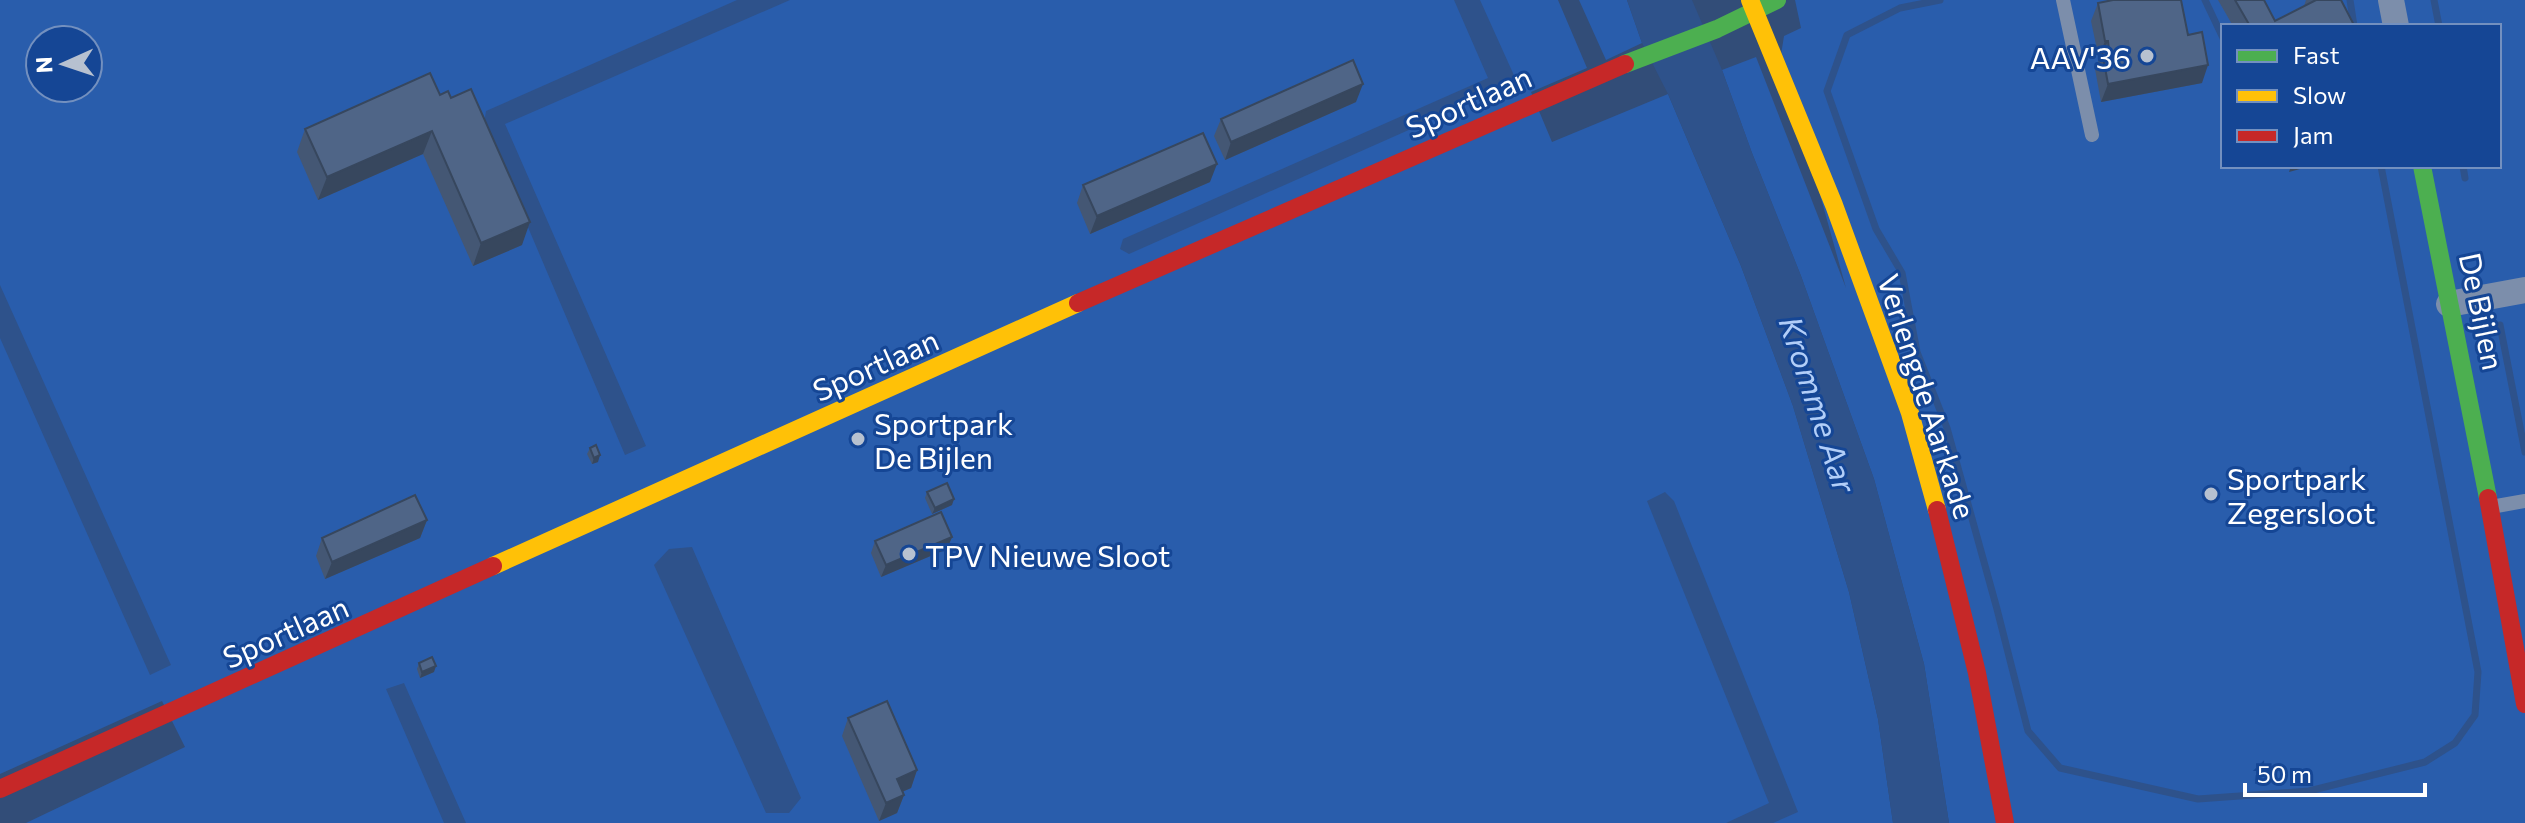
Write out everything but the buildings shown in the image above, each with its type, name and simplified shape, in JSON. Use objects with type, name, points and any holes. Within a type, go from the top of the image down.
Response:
[{"type":"street","name":"Sportlaan","points":[[0,789],[1084,300],[1628,64],[1717,29],[1752,6],[1777,0]]},
{"type":"street","points":[[2391,0],[2396,24]]},
{"type":"street","name":"Verlengde Aarkade","points":[[1752,6],[1834,205],[1910,413],[1971,646],[2005,823]]},
{"type":"street","name":"De Bijlen","points":[[2422,168],[2490,507],[2525,704]]},
{"type":"street","points":[[2449,304],[2525,290]]},
{"type":"lane","points":[[2063,0],[2092,135]]},
{"type":"lane","points":[[2490,507],[2525,501]]},
{"type":"shaded area","name":"Sportpark De Bijlen","points":[[0,0],[1558,0],[1587,68],[1531,92],[1552,142],[1668,94],[1741,266],[1793,406],[1849,592],[1878,719],[1893,823],[26,823],[185,747],[162,701],[0,774]]},
{"type":"shaded area","points":[[1579,0],[1627,0],[1642,43],[1606,60]]},
{"type":"shaded area","name":"Sportpark Zegersloot","points":[[1795,0],[2525,0],[2525,823],[1949,823],[1924,664],[1874,479],[1722,70],[1756,57],[1846,288],[1781,55],[1784,36],[1801,28]]},
{"type":"water","points":[[737,0],[790,0],[505,124],[646,446],[625,455],[484,124],[486,111]]},
{"type":"water","points":[[1454,0],[1480,0],[1517,82],[1129,254],[1120,249],[1123,239],[1488,78]]},
{"type":"water","name":"Kromme Aar","points":[[1627,0],[1692,0],[1722,70],[1874,479],[1924,664],[1949,823],[1893,823],[1878,719],[1849,592],[1793,406],[1741,266],[1668,94],[1642,43]]},
{"type":"water","points":[[0,285],[171,665],[150,675],[0,338]]},
{"type":"water","points":[[1665,492],[1674,501],[1798,812],[1773,823],[1726,823],[1769,803],[1647,501]]},
{"type":"water","points":[[692,547],[801,798],[789,813],[766,813],[654,565],[669,549]]},
{"type":"water","points":[[404,683],[466,823],[444,823],[386,689]]},
{"type":"waterway","points":[[1940,0],[1900,8],[1847,35],[1827,91],[1876,229],[1902,273],[1917,352],[1947,428],[2028,731],[2060,768],[2198,799],[2309,791],[2425,762],[2455,743],[2475,715],[2478,672],[2381,168]]},
{"type":"waterway","points":[[2205,0],[2221,34]]},
{"type":"waterway","points":[[2350,0],[2354,24]]},
{"type":"waterway","points":[[2434,0],[2439,24]]},
{"type":"waterway","points":[[2463,168],[2465,178]]},
{"type":"waterway","points":[[2500,325],[2525,452]]},
{"type":"traffic: fast","points":[[1625,64],[1717,29],[1777,0]]},
{"type":"traffic: fast","points":[[2422,168],[2488,498]]},
{"type":"traffic: slow","points":[[1750,0],[1834,205],[1910,413],[1937,510]]},
{"type":"traffic: slow","points":[[493,566],[1078,303]]},
{"type":"traffic: jam","points":[[1078,303],[1625,64]]},
{"type":"traffic: jam","points":[[2488,498],[2525,704]]},
{"type":"traffic: jam","points":[[1937,510],[1977,673],[2005,823]]},
{"type":"traffic: jam","points":[[0,789],[493,566]]},
{"type":"place","name":"AAV'36","points":[[2147,56]]},
{"type":"place","name":"Sportpark De Bijlen","points":[[858,439]]},
{"type":"place","name":"Sportpark Zegersloot","points":[[2211,494]]},
{"type":"place","name":"TPV Nieuwe Sloot","points":[[909,554]]}]
